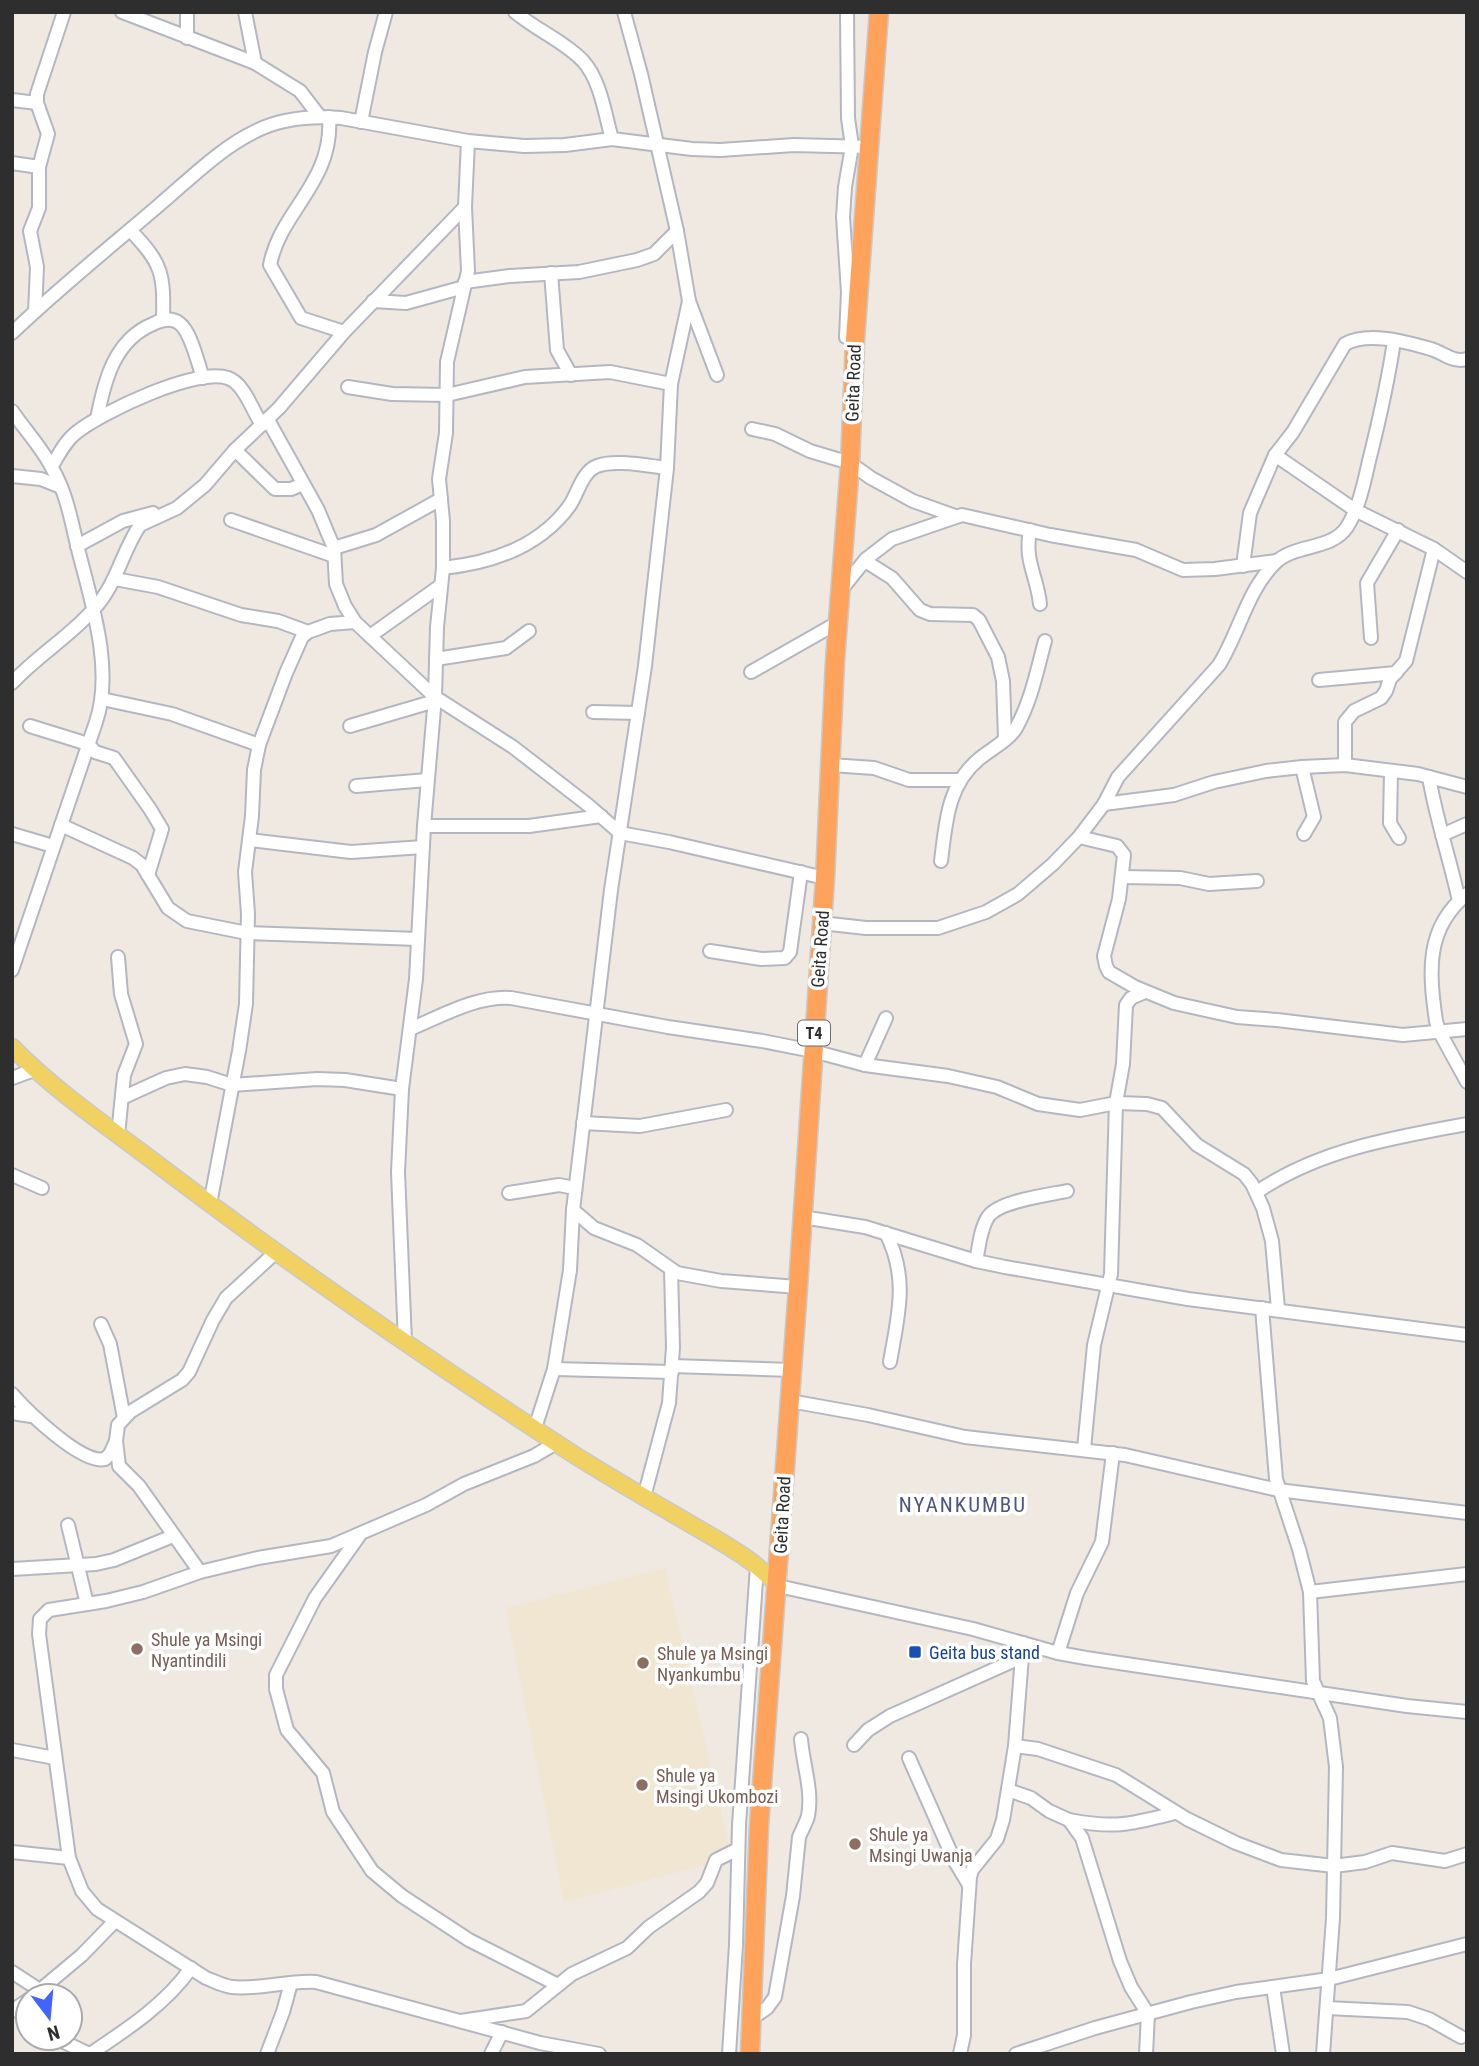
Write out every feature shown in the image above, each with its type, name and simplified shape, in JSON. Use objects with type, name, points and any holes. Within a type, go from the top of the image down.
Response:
[{"type":"highway","name":"Geita Road","points":[[750,2054],[759,1826],[799,1287],[825,878],[837,623],[850,463],[855,341],[878,12]]},
{"type":"main road","points":[[12,1047],[34,1070],[276,1252],[450,1374],[556,1443],[733,1549],[757,1566],[778,1586]]},
{"type":"street","points":[[36,311],[37,267],[30,231],[39,208],[39,167],[48,131],[37,103],[39,82],[55,46],[64,12]]},
{"type":"street","points":[[122,12],[255,63],[300,91],[324,117],[330,130],[325,158],[279,240],[270,265],[301,318],[344,332]]},
{"type":"street","points":[[187,12],[187,38]]},
{"type":"street","points":[[245,12],[255,63]]},
{"type":"street","points":[[362,122],[375,52],[386,12]]},
{"type":"street","points":[[515,12],[585,63],[594,79],[612,139]]},
{"type":"street","points":[[624,12],[677,231],[688,301],[717,375]]},
{"type":"street","points":[[847,12],[848,118],[852,146],[843,217],[848,292],[846,337],[855,341]]},
{"type":"street","points":[[12,100],[37,103]]},
{"type":"street","points":[[12,333],[207,164],[258,130],[290,120],[324,117],[468,141],[542,146],[612,139],[720,150],[794,145],[870,147]]},
{"type":"street","points":[[405,1342],[398,1172],[402,1089],[418,939],[427,780],[435,699],[443,568],[440,466],[446,433],[447,362],[468,263],[465,207],[468,141]]},
{"type":"street","points":[[12,163],[39,167]]},
{"type":"street","points":[[12,683],[94,609],[116,579],[140,525],[177,508],[192,496],[235,450],[265,423],[344,332],[465,207]]},
{"type":"street","points":[[130,230],[159,266],[163,282],[163,320]]},
{"type":"street","points":[[373,302],[406,303],[465,284],[605,268],[646,258],[659,250],[677,231]]},
{"type":"street","points":[[551,273],[556,350],[571,375]]},
{"type":"street","points":[[535,1428],[554,1369],[570,1270],[575,1188],[638,713],[667,468],[671,384],[688,301]]},
{"type":"street","points":[[97,419],[107,377],[120,350],[141,330],[163,320],[182,324],[203,378]]},
{"type":"street","points":[[1243,566],[1250,513],[1275,455],[1302,417],[1345,344],[1362,338],[1394,341],[1431,349],[1455,361],[1467,359]]},
{"type":"street","points":[[752,429],[775,434],[810,451],[850,463],[913,501],[955,516],[971,516],[1136,550],[1183,570],[1243,566],[1277,561],[1341,534],[1355,510],[1384,403],[1394,341]]},
{"type":"street","points":[[348,387],[405,396],[447,395],[525,377],[610,372],[671,384]]},
{"type":"street","points":[[52,466],[75,433],[97,419],[147,395],[203,378],[229,378],[238,385],[265,423],[318,510],[334,552],[336,584],[355,622],[435,699],[513,747],[620,833],[825,878]]},
{"type":"street","points":[[12,411],[52,466],[71,512],[94,609],[99,640],[102,699],[12,970]]},
{"type":"street","points":[[235,450],[275,489],[292,489],[303,484]]},
{"type":"street","points":[[1275,455],[1355,510],[1434,549],[1467,572]]},
{"type":"street","points":[[443,568],[485,562],[527,545],[561,515],[588,472],[596,467],[605,464],[631,464],[667,468]]},
{"type":"street","points":[[12,476],[41,479],[61,487]]},
{"type":"street","points":[[231,520],[334,552],[376,535],[441,499]]},
{"type":"street","points":[[77,546],[129,518],[163,513]]},
{"type":"street","points":[[839,593],[865,561],[891,539],[955,516]]},
{"type":"street","points":[[1030,530],[1027,555],[1037,583],[1040,604]]},
{"type":"street","points":[[1371,638],[1367,583],[1398,530]]},
{"type":"street","points":[[1345,765],[1345,722],[1349,715],[1381,698],[1390,679],[1406,661],[1434,549]]},
{"type":"street","points":[[865,561],[892,578],[920,610],[948,616],[973,615],[979,620],[998,657],[1003,681],[1005,739]]},
{"type":"street","points":[[821,923],[866,928],[938,928],[986,912],[1018,894],[1079,837],[1104,804],[1118,777],[1219,665],[1230,647],[1254,592],[1277,561]]},
{"type":"street","points":[[116,579],[158,587],[241,615],[278,621],[308,632]]},
{"type":"street","points":[[370,636],[440,586]]},
{"type":"street","points":[[210,1204],[246,1004],[245,872],[250,840],[254,770],[259,745],[299,642],[308,632],[331,624],[355,622]]},
{"type":"street","points":[[751,672],[837,623]]},
{"type":"street","points":[[436,659],[506,648],[528,631]]},
{"type":"street","points":[[941,861],[950,799],[959,780],[975,763],[1013,733],[1022,717],[1045,641]]},
{"type":"street","points":[[1319,680],[1396,673]]},
{"type":"street","points":[[102,699],[172,714],[259,745]]},
{"type":"street","points":[[350,726],[435,699]]},
{"type":"street","points":[[593,712],[638,713]]},
{"type":"street","points":[[30,726],[88,744],[95,752],[109,755],[121,766],[161,826],[162,834],[148,875]]},
{"type":"street","points":[[831,765],[874,768],[909,780],[959,780]]},
{"type":"street","points":[[1104,804],[1174,795],[1214,782],[1266,771],[1302,767],[1345,765],[1429,777],[1467,787]]},
{"type":"street","points":[[1302,767],[1314,817],[1304,834]]},
{"type":"street","points":[[1391,771],[1390,822],[1399,838]]},
{"type":"street","points":[[1429,777],[1442,835],[1463,897],[1434,937],[1433,1002],[1439,1031],[1467,1082]]},
{"type":"street","points":[[356,786],[427,780]]},
{"type":"street","points":[[424,826],[530,826],[601,816]]},
{"type":"street","points":[[1442,835],[1467,824]]},
{"type":"street","points":[[61,825],[133,858],[142,865],[168,908],[178,917],[194,923],[247,933],[418,939]]},
{"type":"street","points":[[12,834],[53,846]]},
{"type":"street","points":[[1079,837],[1117,846],[1124,855],[1122,877],[1107,942],[1106,966],[1109,972],[1145,992],[1174,1003],[1237,1017],[1403,1035],[1467,1029]]},
{"type":"street","points":[[250,840],[351,852],[423,847]]},
{"type":"street","points":[[710,951],[761,959],[785,958],[790,952],[801,872]]},
{"type":"street","points":[[1122,877],[1180,878],[1209,884],[1257,881]]},
{"type":"street","points":[[118,957],[121,994],[136,1044],[126,1067],[118,1135]]},
{"type":"street","points":[[1084,1449],[1094,1345],[1110,1284],[1114,1235],[1116,1103],[1123,1063],[1127,1002],[1145,992]]},
{"type":"street","points":[[410,1030],[478,1001],[495,997],[813,1051],[866,1065],[948,1076],[997,1087],[1038,1104],[1097,1109],[1116,1103],[1147,1104],[1162,1108],[1197,1145],[1244,1174],[1257,1192],[1272,1241],[1278,1309]]},
{"type":"street","points":[[866,1065],[886,1018]]},
{"type":"street","points":[[12,1078],[34,1070]]},
{"type":"street","points":[[124,1097],[166,1078],[186,1074],[232,1085],[317,1079],[402,1089]]},
{"type":"street","points":[[583,1124],[640,1126],[726,1110]]},
{"type":"street","points":[[1257,1192],[1286,1173],[1336,1155],[1395,1137],[1467,1124]]},
{"type":"street","points":[[12,1175],[42,1188]]},
{"type":"street","points":[[509,1193],[559,1185],[575,1188]]},
{"type":"street","points":[[976,1261],[985,1223],[991,1213],[1013,1203],[1067,1191]]},
{"type":"street","points":[[573,1210],[594,1228],[636,1245],[671,1270],[704,1279],[799,1287]]},
{"type":"street","points":[[802,1217],[886,1233],[976,1261],[1188,1299],[1467,1335]]},
{"type":"street","points":[[886,1233],[896,1255],[901,1292],[890,1362]]},
{"type":"street","points":[[200,1572],[139,1486],[119,1466],[116,1441],[118,1425],[124,1418],[182,1380],[189,1372],[226,1298],[276,1252]]},
{"type":"street","points":[[644,1497],[669,1403],[672,1369],[671,1270]]},
{"type":"street","points":[[1262,1308],[1273,1462],[1278,1490],[1296,1539],[1310,1592],[1312,1671],[1331,1725],[1336,1767],[1329,1979],[1323,2054]]},
{"type":"street","points":[[101,1324],[110,1344],[124,1418]]},
{"type":"street","points":[[554,1369],[792,1370]]},
{"type":"street","points":[[12,1394],[31,1416],[94,1460],[105,1459],[116,1441]]},
{"type":"street","points":[[790,1401],[965,1437],[1114,1453],[1278,1490],[1467,1513]]},
{"type":"street","points":[[12,1412],[31,1416]]},
{"type":"street","points":[[556,1443],[534,1456],[464,1484],[426,1505],[331,1546],[258,1558],[200,1572],[143,1592],[50,1610],[40,1619],[40,1634],[69,1858],[89,1900],[115,1921],[206,1978],[232,1987],[316,1982],[458,2021],[599,2054]]},
{"type":"street","points":[[1058,1653],[1077,1593],[1102,1542],[1114,1453]]},
{"type":"street","points":[[68,1525],[87,1604]]},
{"type":"street","points":[[360,1535],[315,1598],[276,1675],[276,1692],[287,1730],[323,1773],[333,1812],[354,1847],[381,1880],[469,1940],[558,1985]]},
{"type":"street","points":[[12,1569],[77,1566],[114,1560],[173,1536]]},
{"type":"street","points":[[729,2054],[738,1849],[757,1566]]},
{"type":"street","points":[[1310,1592],[1467,1573]]},
{"type":"street","points":[[778,1586],[974,1629],[1058,1653],[1408,1706],[1467,1712]]},
{"type":"street","points":[[960,2054],[964,2035],[963,1991],[969,1885],[972,1870],[992,1847],[1000,1830],[1015,1746],[1023,1643]]},
{"type":"street","points":[[854,1745],[867,1730],[890,1716],[1023,1657]]},
{"type":"street","points":[[751,2019],[767,2008],[775,1997],[781,1971],[799,1837],[807,1817],[810,1792],[803,1769],[801,1739]]},
{"type":"street","points":[[1015,1746],[1038,1749],[1116,1774],[1175,1813],[1236,1843],[1282,1860],[1334,1866],[1365,1862],[1392,1853],[1445,1861],[1467,1854]]},
{"type":"street","points":[[12,1750],[55,1758]]},
{"type":"street","points":[[909,1758],[954,1860],[969,1885]]},
{"type":"street","points":[[1007,1790],[1031,1798],[1049,1811],[1069,1820],[1097,1826],[1118,1826],[1175,1813]]},
{"type":"street","points":[[1069,1820],[1082,1838],[1124,1972],[1147,2014],[1146,2054]]},
{"type":"street","points":[[458,2021],[526,2011],[581,1969],[638,1940],[649,1927],[699,1892],[716,1860],[738,1849]]},
{"type":"street","points":[[12,1852],[69,1858]]},
{"type":"street","points":[[50,1982],[82,1955],[115,1921]]},
{"type":"street","points":[[1016,2054],[1095,2028],[1236,1992],[1329,1979],[1467,1944]]},
{"type":"street","points":[[89,2054],[153,2008],[182,1981],[191,1968]]},
{"type":"street","points":[[267,2054],[291,1983]]},
{"type":"street","points":[[1273,1987],[1283,2054]]},
{"type":"street","points":[[1327,2008],[1408,2012],[1429,2019],[1461,2037]]},
{"type":"street","points":[[491,2054],[502,2032]]},
{"type":"shaded area","points":[[665,1568],[732,1858],[564,1902],[506,1608]]},
{"type":"place","name":"Shule ya Msingi Nyantindili","points":[[137,1649]]},
{"type":"place","name":"Geita bus stand","points":[[915,1652]]},
{"type":"place","name":"Shule ya Msingi Nyankumbu","points":[[643,1663]]},
{"type":"place","name":"Shule ya Msingi Ukombozi","points":[[642,1785]]},
{"type":"place","name":"Shule ya Msingi Uwanja","points":[[855,1844]]},
{"type":"district","name":"NYANKUMBU","points":[[963,1505]]}]
